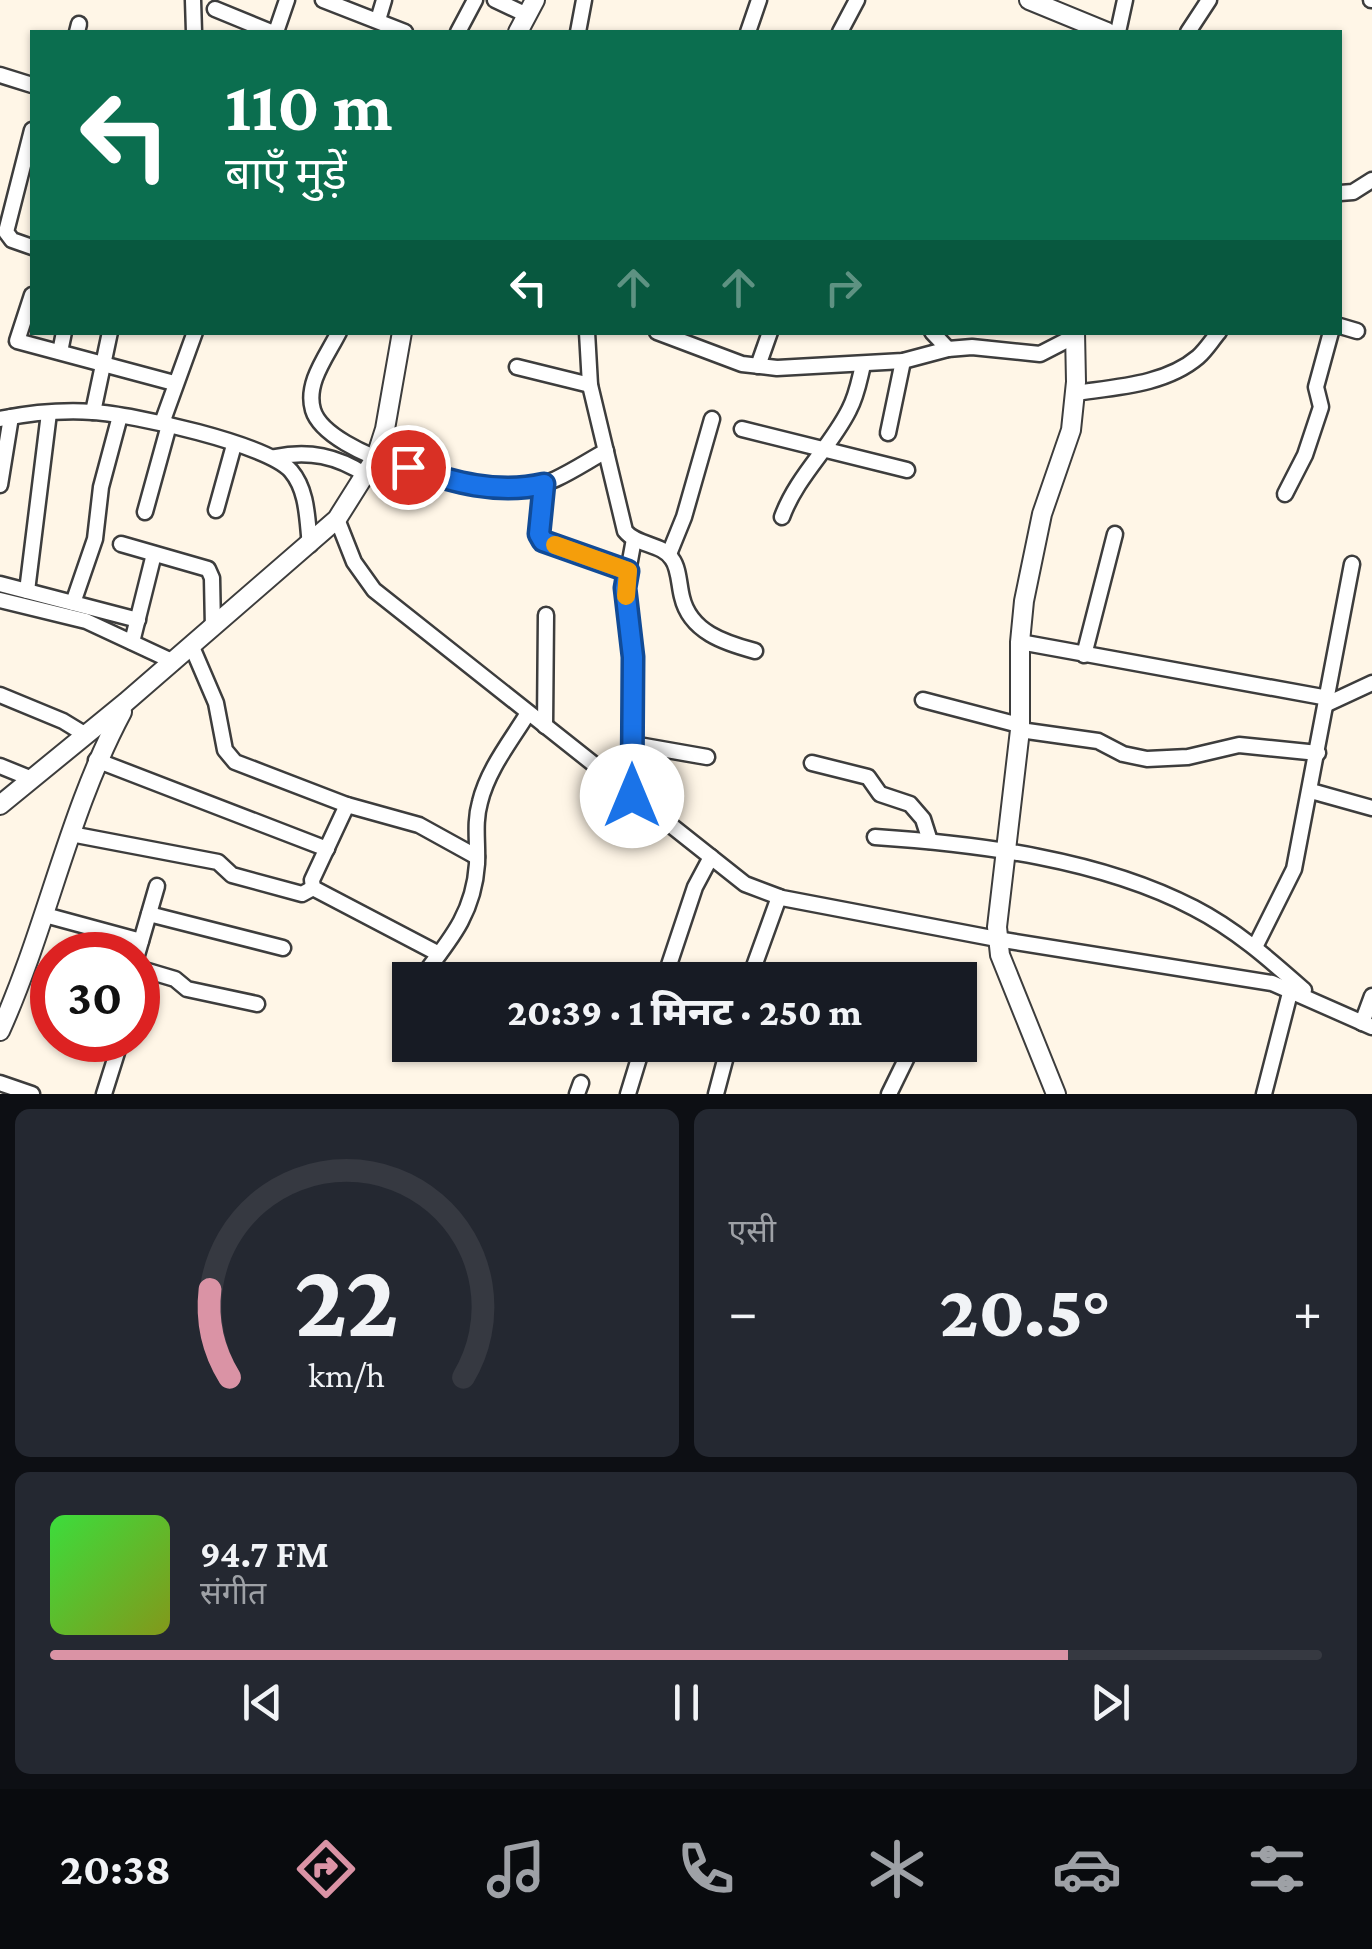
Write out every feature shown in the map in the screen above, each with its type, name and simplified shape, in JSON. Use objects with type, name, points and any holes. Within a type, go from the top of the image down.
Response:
[{"type":"street","points":[[193,0],[194,30]]},
{"type":"street","points":[[275,30],[287,0]]},
{"type":"street","points":[[323,0],[400,30]]},
{"type":"street","points":[[378,20],[384,0]]},
{"type":"street","points":[[459,30],[475,0]]},
{"type":"street","points":[[495,0],[531,7],[519,30]]},
{"type":"street","points":[[578,30],[584,0]]},
{"type":"street","points":[[749,30],[759,0]]},
{"type":"street","points":[[841,30],[857,0]]},
{"type":"street","points":[[1118,30],[1125,0]]},
{"type":"street","points":[[1189,30],[1210,0]]},
{"type":"street","points":[[1040,2],[1103,30]]},
{"type":"street","points":[[216,8],[269,30]]},
{"type":"street","points":[[0,75],[30,84]]},
{"type":"street","points":[[30,138],[6,232],[12,240],[30,246]]},
{"type":"street","points":[[1342,192],[1369,185]]},
{"type":"street","points":[[30,301],[17,341],[174,383]]},
{"type":"street","points":[[1342,327],[1357,331]]},
{"type":"street","points":[[60,352],[63,335]]},
{"type":"street","points":[[93,412],[109,335]]},
{"type":"street","points":[[145,512],[174,383],[194,335]]},
{"type":"street","points":[[337,335],[314,380],[312,407],[325,430],[376,457],[440,478],[489,489],[521,490],[544,484],[606,451]]},
{"type":"street","points":[[0,804],[174,662],[337,519],[376,457],[385,429],[401,335]]},
{"type":"street","points":[[587,335],[590,385],[625,531],[634,540],[669,554],[674,560],[690,618],[724,642],[755,651]]},
{"type":"street","points":[[664,335],[718,357],[758,366],[903,361],[972,347],[1040,354],[1073,335]]},
{"type":"street","points":[[758,366],[769,335]]},
{"type":"street","points":[[935,335],[948,349]]},
{"type":"street","points":[[1056,1094],[997,939],[1020,728],[1020,642],[1030,566],[1042,514],[1071,430],[1075,335]]},
{"type":"street","points":[[1075,393],[1128,385],[1180,369],[1200,356],[1217,335]]},
{"type":"street","points":[[1285,494],[1305,456],[1321,407],[1316,387],[1330,335]]},
{"type":"street","points":[[888,433],[903,361]]},
{"type":"street","points":[[782,516],[798,482],[848,414],[863,364]]},
{"type":"street","points":[[516,366],[590,385]]},
{"type":"street","points":[[28,591],[49,412]]},
{"type":"street","points":[[0,485],[6,418],[49,412],[93,412],[165,424],[274,457],[296,476],[303,492],[310,545]]},
{"type":"street","points":[[73,603],[94,539],[100,488],[120,416]]},
{"type":"street","points":[[669,554],[712,420]]},
{"type":"street","points":[[742,429],[907,470]]},
{"type":"street","points":[[216,510],[234,445]]},
{"type":"street","points":[[274,457],[322,455],[366,474]]},
{"type":"street","points":[[544,484],[539,534],[543,541],[628,571]]},
{"type":"street","points":[[337,519],[354,562],[374,590],[745,884],[779,897],[997,939],[1241,976],[1291,989],[1367,1025],[1372,996]]},
{"type":"street","points":[[1084,654],[1115,534]]},
{"type":"street","points":[[632,796],[633,657],[625,588],[634,540]]},
{"type":"street","points":[[121,544],[208,568],[212,578],[213,628]]},
{"type":"street","points":[[132,642],[154,554]]},
{"type":"street","points":[[1255,947],[1294,869],[1352,564]]},
{"type":"street","points":[[0,584],[138,620]]},
{"type":"street","points":[[0,600],[86,621],[174,662]]},
{"type":"street","points":[[545,726],[546,616]]},
{"type":"street","points":[[1020,642],[1328,701],[1372,683]]},
{"type":"street","points":[[192,646],[216,703],[225,750],[235,762],[347,805],[419,825],[477,857]]},
{"type":"street","points":[[0,695],[86,735]]},
{"type":"street","points":[[923,700],[1020,728],[1098,741],[1124,754],[1146,759],[1188,757],[1239,745],[1318,752]]},
{"type":"street","points":[[0,1031],[9,988],[45,916],[96,760],[126,702]]},
{"type":"street","points":[[433,962],[458,931],[470,908],[477,857],[475,828],[487,780],[528,713]]},
{"type":"street","points":[[633,744],[708,757]]},
{"type":"street","points":[[96,760],[327,849]]},
{"type":"street","points":[[812,762],[868,778],[880,794],[910,804],[923,819],[930,841]]},
{"type":"street","points":[[0,766],[32,779]]},
{"type":"street","points":[[1311,791],[1372,808]]},
{"type":"street","points":[[313,888],[312,880],[347,805]]},
{"type":"street","points":[[72,834],[218,862],[232,875],[302,894],[313,888]]},
{"type":"street","points":[[874,837],[1004,851],[1092,870],[1153,891],[1191,906],[1255,947],[1316,1000]]},
{"type":"street","points":[[670,962],[695,887],[710,858]]},
{"type":"street","points":[[144,932],[157,886]]},
{"type":"street","points":[[313,888],[439,954]]},
{"type":"street","points":[[756,962],[779,897]]},
{"type":"street","points":[[149,914],[283,948]]},
{"type":"street","points":[[45,916],[92,932]]},
{"type":"street","points":[[160,974],[176,979],[187,989],[256,1004]]},
{"type":"street","points":[[1264,1094],[1291,989]]},
{"type":"street","points":[[104,1094],[114,1062]]},
{"type":"street","points":[[628,1094],[638,1062]]},
{"type":"street","points":[[716,1094],[724,1062]]},
{"type":"street","points":[[889,1094],[905,1062]]},
{"type":"street","points":[[0,1083],[32,1094]]},
{"type":"slow traffic","points":[[555,545],[628,571],[626,596]]},
{"type":"route","points":[[408,467],[489,489],[521,490],[544,484],[539,534],[543,541],[628,571],[625,588],[633,657],[632,796]]}]
